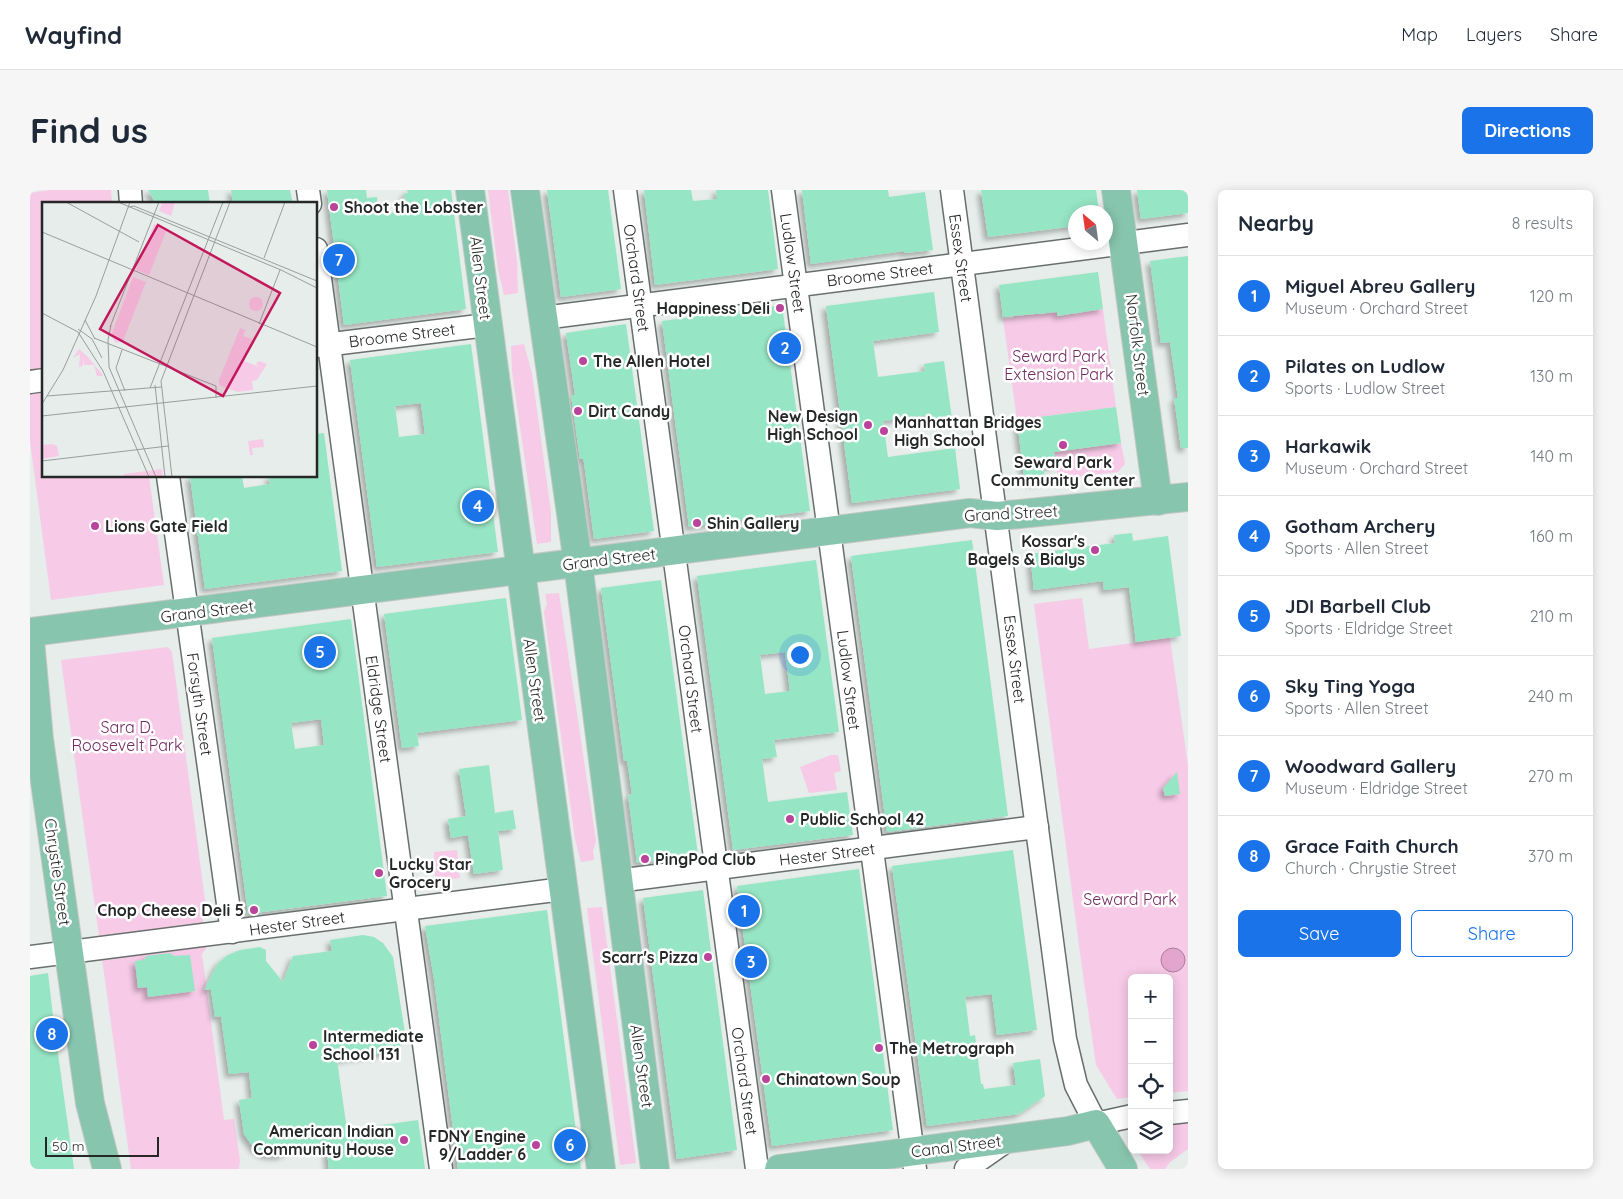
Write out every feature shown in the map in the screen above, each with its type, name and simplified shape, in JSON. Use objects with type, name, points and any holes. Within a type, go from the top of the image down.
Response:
[{"type":"main road","name":"Allen Street","points":[[470,190],[601,1169]]},
{"type":"main road","name":"Allen Street","points":[[525,190],[578,563],[655,1169]]},
{"type":"main road","name":"Norfolk Street","points":[[1116,190],[1158,501]]},
{"type":"main road","name":"Grand Street","points":[[30,632],[970,513],[997,516],[1188,497]]},
{"type":"main road","name":"Chrystie Street","points":[[30,640],[39,739],[90,1104],[107,1169]]},
{"type":"main road","name":"Chrystie Street","points":[[90,1104],[88,1151],[91,1169]]},
{"type":"main road","name":"Canal Street","points":[[779,1169],[914,1160],[1009,1139],[1068,1131],[1096,1124]]},
{"type":"main road","points":[[1096,1124],[1123,1169]]},
{"type":"street","name":"Orchard Street","points":[[625,190],[757,1169]]},
{"type":"street","name":"Ludlow Street","points":[[783,190],[830,531],[870,848],[914,1160]]},
{"type":"street","name":"Essex Street","points":[[952,190],[997,516],[1065,1039],[1076,1084],[1096,1124]]},
{"type":"street","name":"Broome Street","points":[[543,318],[1188,235]]},
{"type":"street","name":"Eldridge Street","points":[[318,276],[323,345],[363,591],[441,1169]]},
{"type":"street","name":"Broome Street","points":[[323,345],[487,324]]},
{"type":"street","name":"Forsyth Street","points":[[168,478],[232,932]]},
{"type":"street","name":"Hester Street","points":[[617,881],[1037,826]]},
{"type":"street","name":"Hester Street","points":[[30,957],[563,889]]},
{"type":"street","points":[[1173,1113],[1188,1111]]},
{"type":"street","name":"Canal Street","points":[[1096,1124],[1128,1117]]},
{"type":"street","points":[[966,1169],[1009,1139]]},
{"type":"green space","points":[[50,190],[111,190],[112,202],[42,202],[42,478],[149,478],[164,585],[51,600],[30,441],[30,193]]},
{"type":"green space","points":[[488,190],[508,190],[517,262],[518,293],[504,295],[498,270]]},
{"type":"green space","name":"Seward Park Extension Park","points":[[1081,306],[1095,310],[1103,309],[1116,407],[1106,408],[1106,414],[1099,409],[1017,420],[1003,319],[1013,318],[1013,316],[1038,308],[1039,315],[1050,313],[1049,310],[1056,309],[1058,316],[1065,315],[1073,310],[1074,314],[1081,313]]},
{"type":"green space","points":[[524,344],[532,374],[551,512],[551,542],[537,544],[512,371],[511,346]]},
{"type":"green space","points":[[1121,443],[1125,464],[1118,472],[1058,479],[1054,452]]},
{"type":"green space","points":[[559,593],[596,841],[593,851],[594,860],[581,862],[575,839],[544,612],[547,604],[545,594]]},
{"type":"green space","name":"Seward Park","points":[[1082,598],[1089,649],[1170,638],[1188,766],[1188,1091],[1173,1093],[1173,974],[1128,974],[1128,1098],[1117,1099],[1096,1065],[1034,604]]},
{"type":"green space","name":"Sara D. Roosevelt Park","points":[[168,647],[172,652],[206,908],[201,908],[207,947],[202,954],[224,1120],[234,1119],[240,1160],[239,1169],[131,1169],[61,660]]},
{"type":"green space","points":[[831,755],[838,755],[841,771],[834,773],[837,790],[809,793],[800,767]]},
{"type":"green space","points":[[457,850],[460,878],[435,881],[434,852]]},
{"type":"green space","points":[[602,907],[636,1163],[620,1165],[587,908]]},
{"type":"green space","points":[[1188,1121],[1188,1149],[1170,1162],[1165,1169],[1150,1169],[1140,1154],[1173,1154],[1173,1123]]},
{"type":"shaded area","points":[[1173,948],[1181,952],[1185,960],[1181,968],[1173,972],[1165,968],[1161,960],[1165,952]]},
{"type":"building","points":[[148,190],[208,190],[210,202],[155,202]]},
{"type":"building","points":[[231,190],[290,190],[293,202],[233,202]]},
{"type":"building","points":[[327,190],[366,190],[367,198],[377,197],[379,214],[406,211],[404,194],[408,193],[407,190],[451,190],[466,309],[344,325]]},
{"type":"building","points":[[547,190],[608,190],[621,289],[561,297]]},
{"type":"building","points":[[644,190],[691,190],[693,201],[717,199],[716,190],[768,190],[778,269],[655,285]]},
{"type":"building","points":[[802,190],[888,190],[889,197],[925,192],[933,250],[905,253],[904,251],[811,264]]},
{"type":"building","points":[[981,190],[1096,190],[1098,205],[1068,205],[1068,227],[988,237]]},
{"type":"building","points":[[1137,190],[1188,190],[1188,213],[1141,219]]},
{"type":"building","points":[[1188,256],[1188,448],[1181,448],[1174,398],[1178,398],[1170,342],[1161,343],[1150,261]]},
{"type":"building","points":[[1098,272],[1103,309],[1057,316],[1057,312],[1003,317],[999,285]]},
{"type":"building","points":[[934,292],[939,332],[873,341],[878,377],[925,371],[924,364],[944,361],[952,419],[931,422],[930,415],[883,421],[888,457],[955,448],[960,489],[852,503],[826,306]]},
{"type":"building","points":[[782,305],[810,511],[689,527],[662,321],[692,317],[695,314],[697,316]]},
{"type":"building","points":[[626,324],[654,531],[594,539],[584,462],[583,459],[580,459],[571,395],[575,395],[566,333]]},
{"type":"building","points":[[471,344],[498,552],[377,567],[350,360]],"holes":[[[421,403],[425,434],[399,437],[395,406]]]},
{"type":"building","name":"Seward Park Community Center","points":[[1116,407],[1121,443],[1054,452],[1056,466],[1043,467],[1045,481],[1032,483],[1024,477],[1017,420]]},
{"type":"building","points":[[324,433],[342,571],[205,589],[190,478],[242,478],[244,488],[270,484],[269,478],[318,478],[318,434]]},
{"type":"building","points":[[1132,533],[1133,541],[1168,536],[1181,636],[1136,642],[1129,587],[1104,590],[1103,581],[1034,590],[1030,554],[1115,543],[1114,535]]},
{"type":"building","points":[[972,540],[1008,816],[887,832],[851,556]]},
{"type":"building","points":[[816,560],[839,732],[774,740],[777,757],[762,759],[768,802],[847,792],[853,835],[733,850],[697,576]],"holes":[[[785,652],[790,691],[765,694],[760,655]]]},
{"type":"building","points":[[661,580],[698,855],[637,863],[628,795],[632,794],[627,760],[624,761],[601,588]]},
{"type":"building","points":[[506,598],[522,720],[417,733],[419,746],[402,748],[384,614]]},
{"type":"building","points":[[351,619],[387,896],[248,914],[212,638]],"holes":[[[321,719],[324,745],[295,749],[291,723]]]},
{"type":"building","points":[[489,765],[495,813],[513,810],[516,829],[498,831],[503,870],[474,874],[468,835],[451,838],[448,819],[466,816],[459,769]]},
{"type":"building","points":[[1177,772],[1180,794],[1165,796],[1163,788]]},
{"type":"building","points":[[1013,850],[1037,1030],[997,1035],[992,994],[965,997],[970,1036],[975,1035],[981,1084],[983,1084],[984,1089],[1016,1085],[1013,1063],[1040,1059],[1045,1096],[1019,1114],[927,1126],[892,866]]},
{"type":"building","points":[[859,869],[893,1130],[772,1146],[737,886]]},
{"type":"building","points":[[703,890],[737,1150],[677,1159],[643,898]]},
{"type":"building","points":[[547,910],[581,1169],[458,1169],[434,979],[425,926]]},
{"type":"building","name":"Intermediate School 131","points":[[363,935],[374,937],[383,943],[393,957],[405,1033],[401,1044],[391,1052],[337,1060],[347,1130],[418,1120],[425,1169],[329,1169],[326,1143],[299,1147],[280,1156],[265,1155],[254,1148],[244,1134],[239,1100],[252,1098],[249,1072],[229,1074],[221,1016],[215,1017],[211,989],[204,990],[218,963],[228,955],[240,950],[260,947],[266,950],[266,961],[283,982],[293,956],[332,951],[330,940]]},
{"type":"building","points":[[170,953],[174,956],[190,955],[195,991],[148,997],[147,987],[138,988],[135,961],[144,960],[146,956]]},
{"type":"building","points":[[48,973],[74,1169],[30,1169],[30,976]]},
{"type":"place","name":"Shoot the Lobster","points":[[334,207]]},
{"type":"place","name":"Woodward Gallery","points":[[339,260]]},
{"type":"place","name":"Happiness Deli","points":[[780,308]]},
{"type":"place","name":"Pilates on Ludlow","points":[[785,348]]},
{"type":"place","name":"The Allen Hotel","points":[[583,361]]},
{"type":"place","name":"Dirt Candy","points":[[578,411]]},
{"type":"place","name":"New Design High School","points":[[868,425]]},
{"type":"place","name":"Manhattan Bridges High School","points":[[884,431]]},
{"type":"place","name":"Seward Park Community Center","points":[[1063,445]]},
{"type":"place","name":"Gotham Archery","points":[[478,506]]},
{"type":"place","name":"Shin Gallery","points":[[697,523]]},
{"type":"place","name":"Lions Gate Field","points":[[95,526]]},
{"type":"place","name":"Kossar's Bagels & Bialys","points":[[1095,550]]},
{"type":"place","name":"JDI Barbell Club","points":[[320,652]]},
{"type":"place","name":"Public School 42","points":[[790,819]]},
{"type":"place","name":"PingPod Club","points":[[645,859]]},
{"type":"place","name":"Lucky Star Grocery","points":[[379,873]]},
{"type":"place","name":"Chop Cheese Deli 5","points":[[254,910]]},
{"type":"place","name":"Miguel Abreu Gallery","points":[[744,911]]},
{"type":"place","name":"Scarr's Pizza","points":[[708,957]]},
{"type":"place","name":"Harkawik","points":[[751,962]]},
{"type":"place","name":"Grace Faith Church","points":[[52,1034]]},
{"type":"place","name":"Intermediate School 131","points":[[313,1045]]},
{"type":"place","name":"The Metrograph","points":[[879,1048]]},
{"type":"place","name":"Chinatown Soup","points":[[766,1079]]},
{"type":"place","name":"American Indian Community House","points":[[404,1140]]},
{"type":"place","name":"FDNY Engine 9/Ladder 6","points":[[536,1145]]},
{"type":"place","name":"Sky Ting Yoga","points":[[570,1145]]}]
